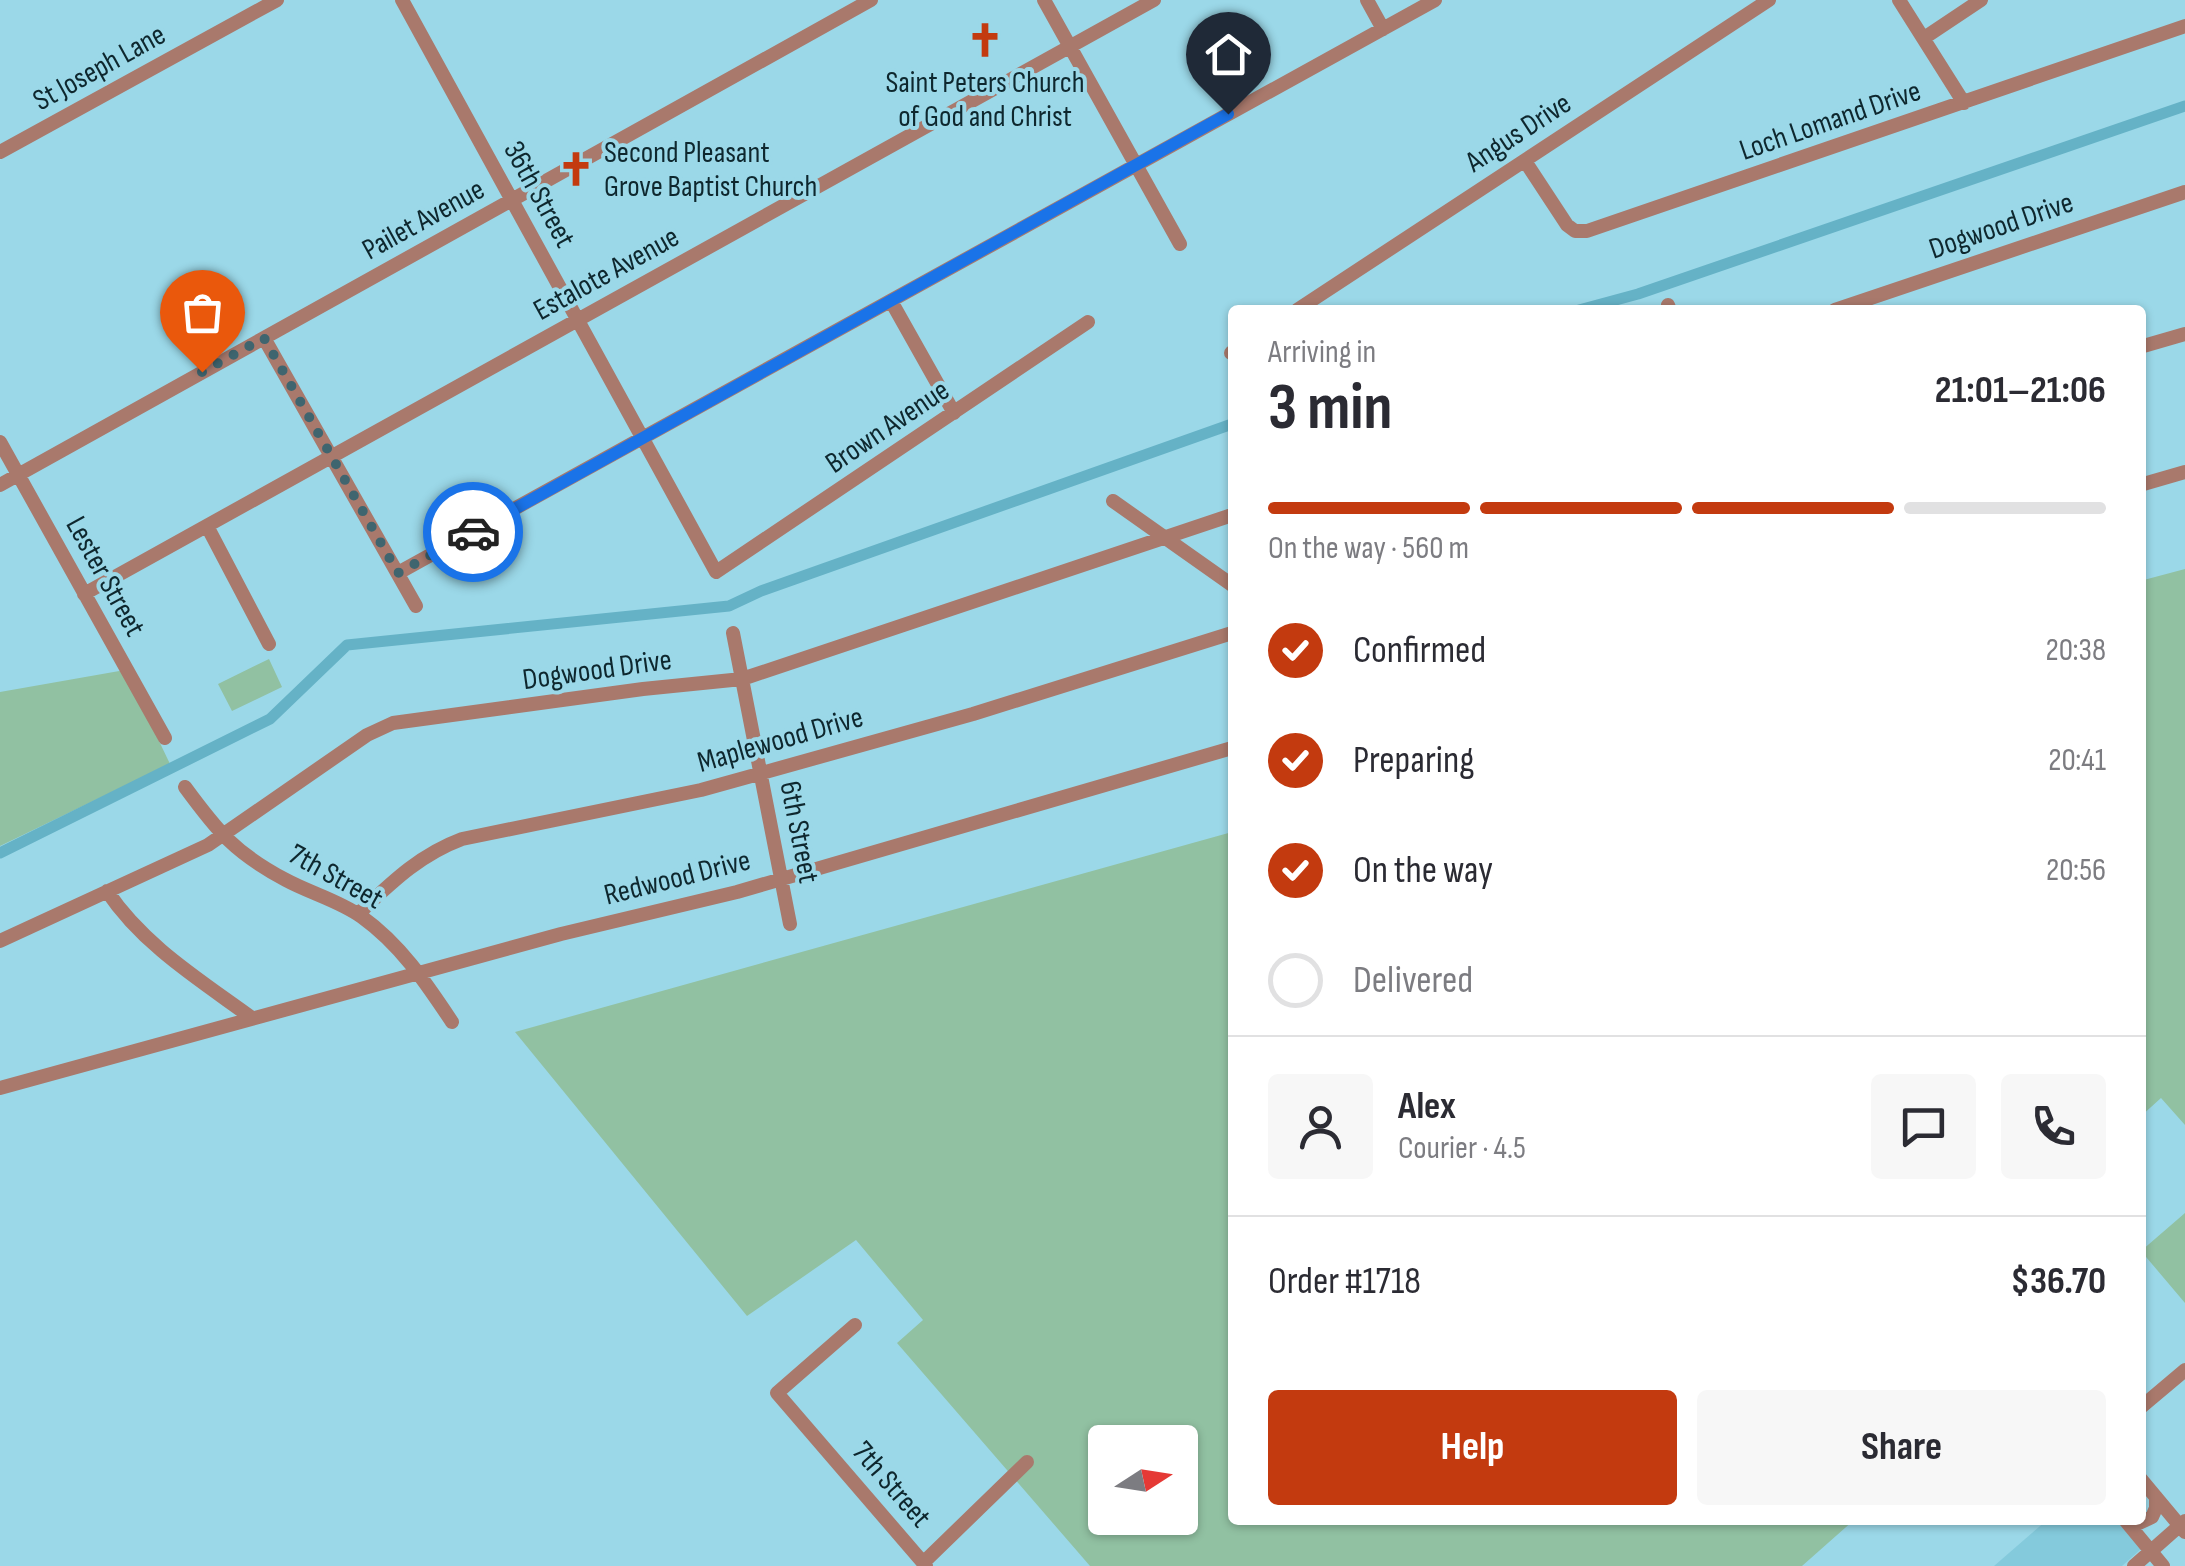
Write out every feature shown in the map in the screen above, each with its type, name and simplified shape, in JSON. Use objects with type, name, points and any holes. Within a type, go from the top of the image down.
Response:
[{"type":"street","name":"St Joseph Lane","points":[[0,152],[277,0]]},
{"type":"street","name":"36th Street","points":[[402,0],[716,572]]},
{"type":"street","name":"Pailet Avenue","points":[[0,484],[871,0]]},
{"type":"street","points":[[1044,0],[1180,244]]},
{"type":"street","name":"Estalote Avenue","points":[[84,594],[1154,0]]},
{"type":"street","points":[[1367,0],[1383,28]]},
{"type":"street","points":[[398,573],[1435,0]]},
{"type":"street","name":"Angus Drive","points":[[1305,305],[1769,0]]},
{"type":"street","points":[[1899,0],[1964,103]]},
{"type":"street","points":[[1924,38],[1981,0]]},
{"type":"street","name":"Loch Lomand Drive","points":[[1525,160],[1567,225],[1575,231],[1587,231],[2185,26]]},
{"type":"street","name":"Dogwood Drive","points":[[1850,305],[2185,192]]},
{"type":"street","points":[[891,301],[954,414]]},
{"type":"street","name":"Brown Avenue","points":[[716,572],[1088,322]]},
{"type":"street","points":[[2146,345],[2185,334]]},
{"type":"street","points":[[264,338],[416,606]]},
{"type":"street","name":"Lester Street","points":[[0,442],[165,738]]},
{"type":"street","points":[[2146,483],[2185,472]]},
{"type":"street","points":[[1113,502],[1228,582]]},
{"type":"street","name":"Dogwood Drive","points":[[0,942],[222,836],[367,736],[393,723],[643,688],[742,679],[1228,516]]},
{"type":"street","points":[[207,526],[269,644]]},
{"type":"street","name":"6th Street","points":[[732,634],[790,924]]},
{"type":"street","name":"Maplewood Drive","points":[[358,914],[412,863],[434,849],[462,839],[701,790],[973,714],[1228,634]]},
{"type":"street","name":"Redwood Drive","points":[[0,1088],[561,934],[781,879],[1228,749]]},
{"type":"street","name":"7th Street","points":[[184,787],[222,836],[284,879],[358,914],[390,939],[452,1022]]},
{"type":"street","points":[[107,891],[126,919],[179,966],[252,1018]]},
{"type":"street","name":"7th Street","points":[[855,1324],[777,1393],[924,1565]]},
{"type":"street","points":[[2146,1403],[2185,1370]]},
{"type":"street","points":[[924,1565],[1027,1462]]},
{"type":"street","points":[[2134,1566],[2183,1526],[2146,1485]]},
{"type":"street","points":[[2146,1520],[2152,1517],[2156,1497]]},
{"type":"street","points":[[2129,1525],[2163,1566]]},
{"type":"shaded area","points":[[2041,1525],[2120,1525],[2141,1549],[2122,1566],[1994,1566]]},
{"type":"green space","points":[[2185,569],[2185,1125],[2161,1098],[2146,1112],[2146,579]]},
{"type":"green space","points":[[269,659],[282,687],[232,711],[218,684]]},
{"type":"green space","points":[[125,670],[170,764],[0,846],[0,692]]},
{"type":"green space","points":[[1228,833],[1228,1525],[1848,1525],[1802,1566],[1090,1566],[897,1343],[923,1320],[856,1240],[747,1316],[515,1032]]},
{"type":"green space","points":[[2185,1213],[2185,1303],[2146,1257],[2146,1247]]},
{"type":"waterway","points":[[1597,305],[2185,106]]},
{"type":"waterway","points":[[0,853],[270,719],[347,645],[729,606],[761,591],[1228,425]]},
{"type":"way so far","points":[[202,372],[264,338],[398,573],[473,532]]},
{"type":"place","name":"Saint Peters Church of God and Christ","points":[[985,40]]},
{"type":"place","name":"Second Pleasant Grove Baptist Church","points":[[576,169]]},
{"type":"route","points":[[473,532],[1228,114]]}]
